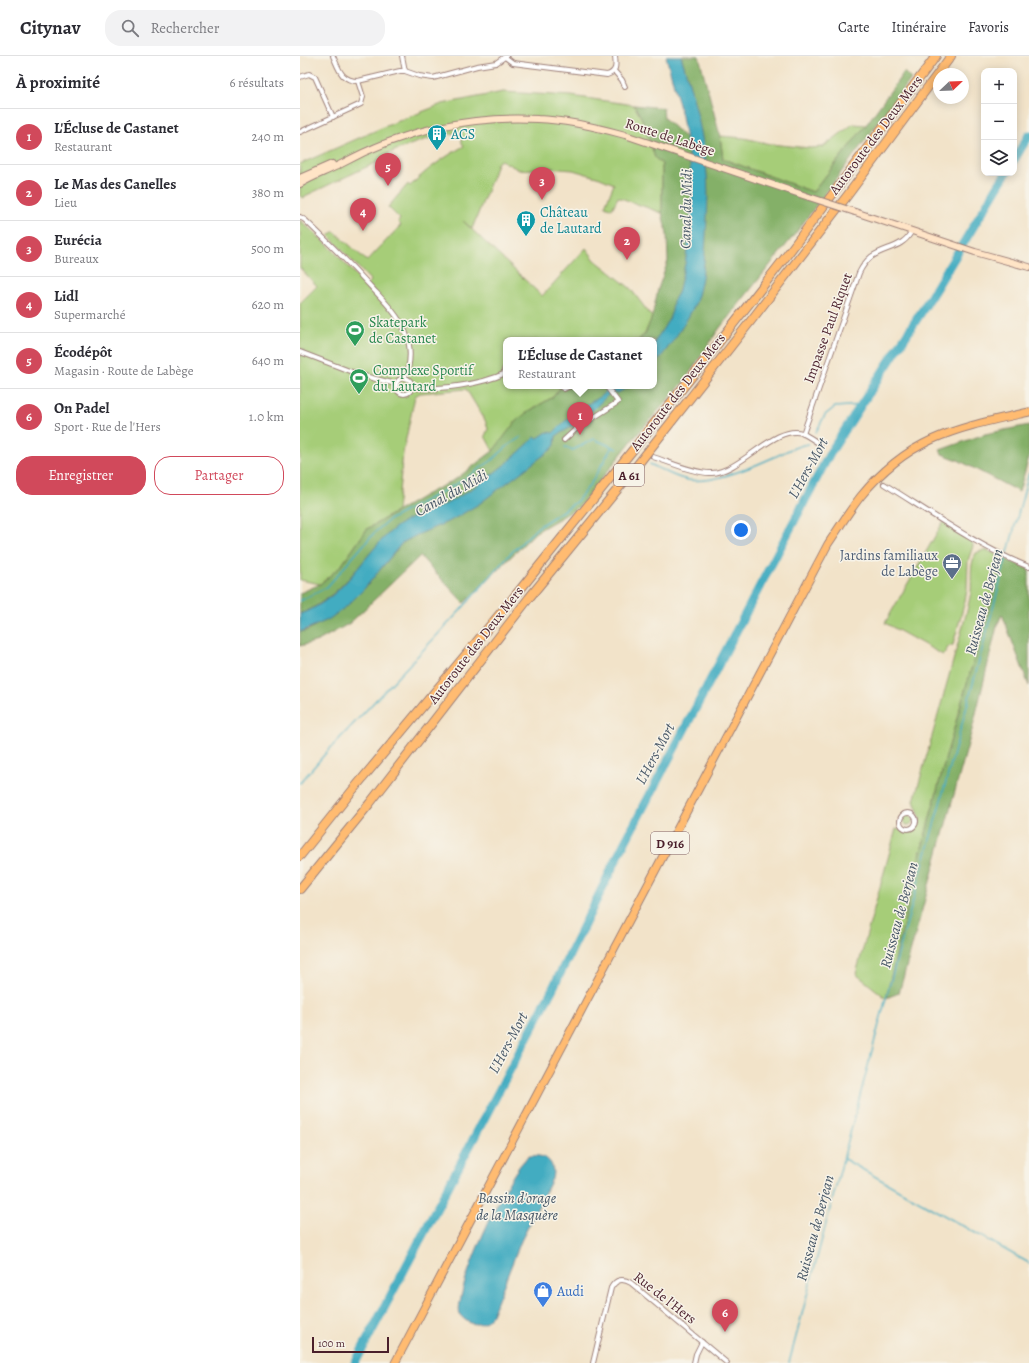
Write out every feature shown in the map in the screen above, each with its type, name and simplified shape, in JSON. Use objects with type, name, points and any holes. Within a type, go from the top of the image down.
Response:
[{"type":"highway","name":"Autoroute des Deux Mers","points":[[300,856],[519,591],[698,369],[784,259],[936,56]]},
{"type":"highway","name":"Autoroute des Deux Mers","points":[[300,889],[370,803],[529,598],[635,468],[750,322],[847,196],[951,56]]},
{"type":"main road","name":"D 916","points":[[395,1363],[828,544],[861,496],[888,467],[903,455],[928,440],[952,431],[986,421],[1029,412]]},
{"type":"street","points":[[333,56],[344,78],[352,81],[358,81],[405,70],[418,76],[433,78],[477,66],[496,63],[505,57],[513,63],[607,76],[615,72]]},
{"type":"street","points":[[402,56],[405,70]]},
{"type":"street","points":[[615,56],[615,72],[622,80],[625,87]]},
{"type":"street","points":[[300,77],[309,74],[315,77],[333,117]]},
{"type":"street","points":[[300,132],[361,104],[363,97],[358,81]]},
{"type":"street","name":"Route de Labège","points":[[300,184],[342,164],[349,159],[405,136],[441,126],[471,121],[510,118],[538,119],[594,127],[625,135],[1029,271]]},
{"type":"street","name":"Route de Labège","points":[[300,178],[342,160],[349,159]]},
{"type":"street","points":[[300,217],[321,235],[356,271],[383,300],[400,322],[406,332],[409,352],[408,371],[404,378],[400,379],[396,384],[396,391],[402,395],[408,393],[412,388]]},
{"type":"street","name":"Impasse Paul Riquet","points":[[803,434],[859,273],[871,257],[901,244],[907,239],[911,232]]},
{"type":"street","name":"Route de Labège","points":[[976,252],[1029,267]]},
{"type":"street","points":[[300,352],[372,379],[396,384]]},
{"type":"street","points":[[412,388],[429,389],[453,386],[483,381],[503,375]]},
{"type":"street","points":[[404,378],[410,381],[412,388]]},
{"type":"street","points":[[564,440],[576,429],[618,402],[608,389]]},
{"type":"street","points":[[653,457],[705,473],[718,472],[733,465],[779,436],[792,433],[803,434],[820,444]]},
{"type":"street","points":[[884,484],[998,554],[1029,567]]},
{"type":"street","name":"Rue de l'Hers","points":[[593,1363],[612,1288],[617,1281],[622,1279],[631,1283],[727,1363]]},
{"type":"street","points":[[694,1363],[702,1342]]},
{"type":"green space","points":[[681,56],[699,56],[720,136],[723,159],[813,192],[866,125],[904,72],[911,79],[795,234],[719,329],[683,383],[634,438],[579,507],[536,532],[464,603],[420,556],[350,623],[318,641],[300,646],[300,632],[308,630],[347,606],[365,588],[402,543],[411,538],[393,529],[339,588],[314,607],[300,614],[300,593],[320,584],[341,566],[367,529],[425,495],[456,479],[493,451],[516,421],[529,411],[553,397],[560,389],[657,389],[657,337],[642,337],[645,334],[652,317],[658,289],[668,261],[667,234],[662,213],[662,164],[655,158],[642,119],[634,105],[663,108],[664,118],[704,155],[694,103]]},
{"type":"green space","name":"Complexe Sportif du Lautard","points":[[503,92],[571,96],[634,105],[642,119],[655,158],[662,164],[662,213],[618,197],[612,209],[605,206],[614,184],[600,178],[573,170],[547,168],[519,170],[501,160],[497,163],[472,229],[463,221],[542,296],[586,248],[595,260],[630,288],[652,317],[645,334],[642,337],[503,337],[503,389],[560,389],[553,397],[529,411],[493,451],[485,436],[488,429],[485,420],[466,389],[420,393],[415,396],[403,453],[397,511],[367,529],[341,566],[320,584],[300,580],[300,355],[302,356],[304,350],[300,349],[300,303],[317,286],[300,268],[300,220],[330,247],[366,286],[371,281],[329,236],[334,231],[367,261],[401,225],[398,222],[400,219],[388,207],[408,184],[410,186],[436,164],[464,146],[462,143],[461,132],[423,140],[387,154],[390,156],[305,196],[304,198],[300,196],[300,164],[386,126],[442,104]]},
{"type":"green space","points":[[853,124],[866,125],[813,192],[723,159],[720,136],[744,138],[770,144],[810,148],[823,147]]},
{"type":"green space","points":[[1029,425],[1029,457],[1019,492],[958,460],[942,454],[940,450],[985,434]]},
{"type":"green space","points":[[945,522],[972,541],[973,546],[968,561],[965,601],[953,645],[949,646],[943,655],[885,623],[942,524]]},
{"type":"green space","points":[[984,550],[1003,558],[947,753],[915,874],[886,998],[856,974],[896,829],[912,831],[920,824],[919,814],[914,801],[967,611],[971,592],[972,562],[976,553]]},
{"type":"green space","points":[[1003,558],[1029,569],[1029,686],[1002,614],[997,626],[972,730],[899,993],[886,998],[915,874],[947,753]]},
{"type":"green space","points":[[906,815],[910,815],[912,816],[912,824],[906,825],[903,822],[903,818]]},
{"type":"water","points":[[666,56],[681,56],[690,85],[706,160],[708,206],[703,269],[696,302],[683,326],[657,362],[657,338],[669,319],[673,301],[678,293],[685,264],[690,229],[692,197],[690,164],[682,116]]},
{"type":"water","points":[[608,389],[625,389],[618,393],[608,395],[593,410],[581,417],[571,427],[556,436],[555,445],[552,449],[479,504],[452,520],[402,543],[365,588],[347,606],[328,620],[300,632],[300,614],[315,607],[340,588],[380,542],[397,526],[446,504],[470,490],[504,465],[535,437],[538,438],[547,432],[553,433],[565,421],[578,414],[589,403],[597,399]]},
{"type":"water","name":"Bassin d'orage de la Masquère","points":[[530,1156],[541,1156],[548,1160],[552,1168],[552,1179],[521,1241],[492,1315],[485,1322],[477,1324],[468,1322],[460,1315],[460,1303],[473,1258],[484,1231],[510,1181],[521,1164]]},
{"type":"waterway","name":"L'Hers-Mort","points":[[1017,155],[1029,135]]},
{"type":"waterway","name":"L'Hers-Mort","points":[[355,1363],[551,992],[624,844],[830,453],[922,311],[1004,176]]},
{"type":"waterway","points":[[816,432],[825,415],[835,407],[862,405]]},
{"type":"waterway","name":"Canal du Midi","points":[[300,601],[327,587],[374,533],[389,520],[460,482],[491,461],[509,445],[521,437]]},
{"type":"waterway","points":[[565,447],[573,450],[594,439],[617,449]]},
{"type":"waterway","points":[[650,464],[680,478],[693,481],[704,480],[741,471],[794,448],[809,444]]},
{"type":"waterway","points":[[300,783],[325,754],[458,613],[509,555],[538,527],[576,502],[590,485],[612,447]]},
{"type":"waterway","name":"Ruisseau de Berjean","points":[[789,1363],[886,998],[967,706],[1029,473]]},
{"type":"waterway","points":[[844,1159],[1029,1263]]},
{"type":"place","name":"ACS","points":[[437,151]]},
{"type":"place","name":"Écodépôt","points":[[388,186]]},
{"type":"place","name":"Eurécia","points":[[542,200]]},
{"type":"place","name":"Lidl","points":[[363,231]]},
{"type":"place","name":"Château de Lautard","points":[[526,237]]},
{"type":"place","name":"Le Mas des Canelles","points":[[627,260]]},
{"type":"place","name":"Skatepark de Castanet","points":[[355,347]]},
{"type":"place","name":"Complexe Sportif du Lautard","points":[[359,395]]},
{"type":"place","name":"L'Écluse de Castanet","points":[[580,435]]},
{"type":"place","name":"Jardins familiaux de Labège","points":[[952,580]]},
{"type":"place","name":"Audi","points":[[543,1308]]},
{"type":"place","name":"On Padel","points":[[725,1332]]}]
